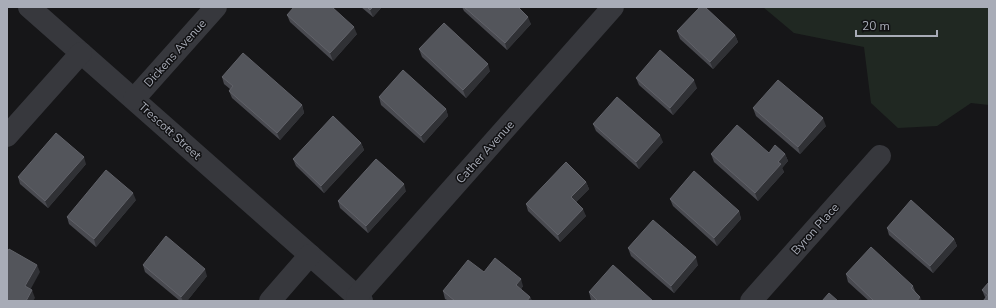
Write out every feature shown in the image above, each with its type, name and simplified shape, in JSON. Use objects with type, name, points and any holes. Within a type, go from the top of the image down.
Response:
[{"type":"street","name":"Trescott Street","points":[[30,7],[360,299]]},
{"type":"street","name":"Dickens Avenue","points":[[134,99],[216,7]]},
{"type":"street","name":"Cather Avenue","points":[[360,299],[613,7]]},
{"type":"street","points":[[7,136],[81,53]]},
{"type":"street","name":"Byron Place","points":[[751,301],[880,156]]},
{"type":"street","points":[[270,301],[310,255]]},
{"type":"shaded area","points":[[763,7],[989,7],[989,105],[971,103],[937,126],[898,128],[871,103],[864,47],[794,33]]},
{"type":"building","points":[[294,7],[332,7],[354,27],[330,53],[287,15]]},
{"type":"building","points":[[464,7],[518,7],[528,17],[505,43]]},
{"type":"building","points":[[700,7],[705,7],[735,35],[710,62],[677,31]]},
{"type":"building","points":[[444,23],[488,64],[463,90],[419,49]]},
{"type":"building","points":[[660,50],[694,80],[670,108],[636,78]]},
{"type":"building","points":[[243,53],[302,105],[277,133],[229,91],[233,86],[222,77]]},
{"type":"building","points":[[403,70],[446,109],[421,136],[379,97]]},
{"type":"building","points":[[778,80],[823,118],[798,147],[753,108]]},
{"type":"building","points":[[617,97],[660,135],[636,162],[593,124]]},
{"type":"building","points":[[333,116],[361,143],[321,186],[293,159]]},
{"type":"building","points":[[737,125],[769,153],[775,145],[785,154],[778,162],[781,164],[755,193],[711,154]]},
{"type":"building","points":[[56,133],[84,157],[45,201],[18,177]]},
{"type":"building","points":[[376,159],[404,184],[366,226],[338,201]]},
{"type":"building","points":[[566,162],[586,182],[571,197],[583,209],[558,235],[526,204]]},
{"type":"building","points":[[106,170],[133,193],[94,239],[67,217]]},
{"type":"building","points":[[694,171],[739,211],[714,238],[670,199]]},
{"type":"building","points":[[911,200],[954,239],[930,266],[887,228]]},
{"type":"building","points":[[653,220],[696,257],[671,286],[628,248]]},
{"type":"building","points":[[166,236],[205,269],[181,297],[143,265]]},
{"type":"building","points":[[871,247],[913,286],[911,288],[920,297],[917,301],[874,301],[846,274]]},
{"type":"building","points":[[9,249],[37,265],[25,286],[32,290],[26,301],[7,301],[7,252]]},
{"type":"building","points":[[495,258],[521,279],[516,285],[530,297],[527,301],[455,301],[443,291],[468,260],[484,272]]},
{"type":"building","points":[[613,265],[653,301],[598,301],[589,292]]},
{"type":"building","points":[[989,282],[989,301],[983,301],[988,295],[982,290]]},
{"type":"building","points":[[829,293],[838,301],[822,301]]}]
